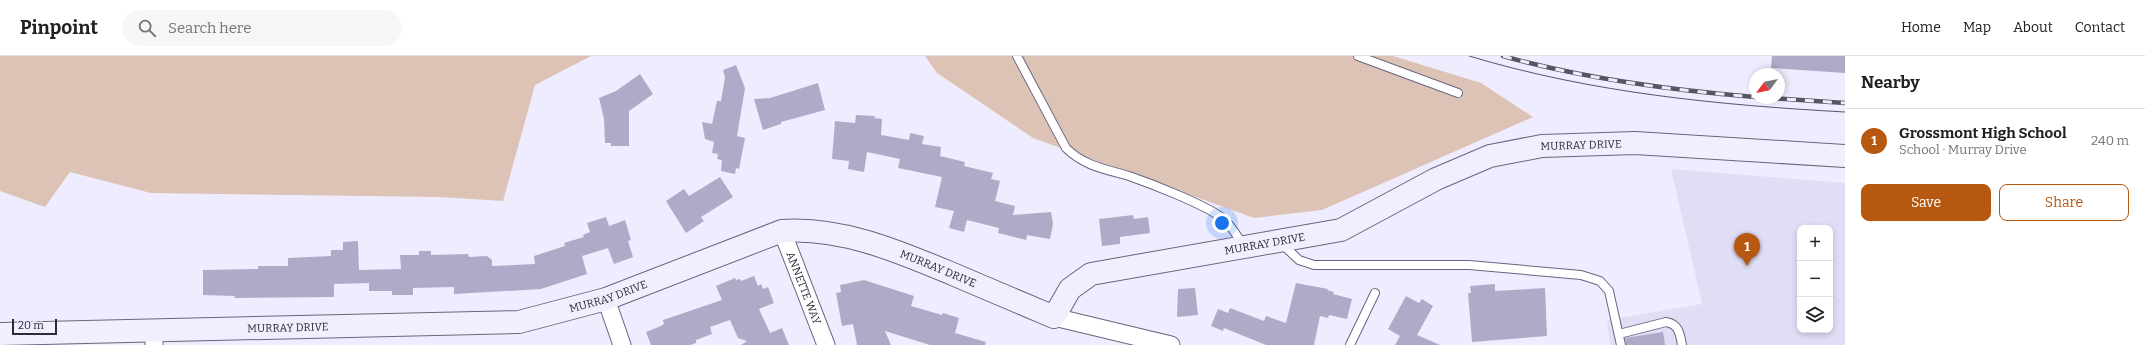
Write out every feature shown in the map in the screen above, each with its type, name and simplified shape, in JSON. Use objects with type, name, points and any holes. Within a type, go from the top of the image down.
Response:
[{"type":"street","name":"MURRAY DRIVE","points":[[0,334],[154,337],[519,322],[606,299],[782,231],[801,230],[842,236],[894,249],[1054,317],[1070,289],[1092,274],[1341,230],[1436,179],[1483,159],[1542,146],[1635,143],[1845,156]]},
{"type":"street","name":"ANNETTE WAY","points":[[782,231],[826,345]]},
{"type":"street","points":[[606,299],[622,345]]},
{"type":"street","points":[[1054,317],[1171,345]]},
{"type":"lane","points":[[1017,56],[1066,148],[1074,156],[1089,165],[1130,177],[1197,204],[1222,217],[1245,247]]},
{"type":"lane","points":[[1358,56],[1458,93]]},
{"type":"lane","points":[[1280,241],[1299,260],[1314,265],[1469,265],[1581,275],[1600,281],[1609,291],[1621,345]]},
{"type":"lane","points":[[1350,345],[1375,293]]},
{"type":"lane","points":[[1619,334],[1666,322],[1673,323],[1679,330],[1682,345]]},
{"type":"shaded area","points":[[0,56],[591,56],[535,85],[503,201],[440,197],[151,193],[70,172],[45,207],[0,191]]},
{"type":"shaded area","points":[[925,56],[1393,56],[1481,83],[1533,117],[1322,210],[1254,218],[1033,138],[937,73]]},
{"type":"shaded area","points":[[1671,169],[1845,183],[1845,345],[1610,345],[1607,320],[1702,304]]},
{"type":"building","points":[[1772,56],[1845,56],[1845,73],[1771,68]]},
{"type":"building","points":[[736,65],[745,88],[737,136],[745,138],[739,169],[736,168],[735,174],[721,171],[722,160],[717,159],[718,154],[712,153],[714,142],[705,139],[702,122],[712,124],[717,101],[721,101],[725,77],[723,70]]},
{"type":"building","points":[[640,74],[653,94],[629,111],[629,146],[611,146],[611,143],[605,143],[604,119],[599,98],[616,91]]},
{"type":"building","points":[[818,83],[825,110],[781,122],[781,124],[763,130],[754,99],[770,98]]},
{"type":"building","points":[[856,115],[875,116],[874,118],[882,119],[881,135],[909,140],[910,133],[924,136],[922,144],[941,147],[940,156],[965,162],[964,166],[993,173],[991,179],[1000,181],[995,201],[1015,206],[1013,215],[1051,212],[1053,224],[1050,239],[1027,235],[1026,240],[998,233],[999,228],[967,220],[964,232],[949,228],[954,211],[935,207],[942,177],[898,168],[900,159],[867,152],[864,172],[848,169],[849,161],[832,159],[835,121],[855,123]]},
{"type":"building","points":[[720,177],[733,197],[701,217],[704,221],[686,233],[666,201],[684,189],[689,196]]},
{"type":"building","points":[[1133,215],[1134,219],[1148,217],[1150,233],[1120,237],[1120,244],[1102,246],[1099,219]]},
{"type":"building","points":[[606,217],[609,226],[625,220],[631,240],[628,241],[633,257],[614,264],[608,248],[582,256],[587,274],[541,289],[454,294],[454,287],[413,288],[413,295],[392,295],[392,291],[369,291],[369,283],[334,284],[334,297],[234,298],[235,296],[203,295],[203,270],[258,269],[258,266],[288,266],[288,258],[331,256],[331,250],[343,250],[343,242],[358,241],[359,270],[401,269],[400,255],[419,255],[419,251],[431,251],[431,255],[468,254],[469,257],[487,256],[492,260],[492,266],[535,264],[534,256],[565,246],[564,243],[584,237],[583,235],[590,232],[587,223]]},
{"type":"building","points":[[754,276],[758,286],[761,284],[763,289],[768,287],[774,303],[759,309],[770,333],[782,328],[789,345],[741,345],[747,341],[738,338],[730,320],[710,327],[712,334],[696,340],[696,343],[690,345],[651,345],[646,332],[664,324],[663,320],[722,300],[716,286],[735,278],[736,280],[740,279],[741,281]]},
{"type":"building","points":[[864,280],[914,296],[911,306],[942,315],[943,313],[959,318],[955,333],[986,342],[985,345],[930,345],[885,331],[891,345],[857,345],[853,324],[842,326],[836,293],[841,292],[840,285]]},
{"type":"building","points":[[1296,283],[1328,289],[1327,290],[1334,292],[1333,294],[1352,299],[1347,319],[1329,315],[1328,318],[1320,316],[1314,345],[1266,345],[1224,328],[1223,331],[1211,326],[1218,309],[1228,313],[1230,308],[1264,321],[1266,316],[1286,323]]},
{"type":"building","points":[[1495,284],[1495,291],[1545,288],[1547,336],[1472,342],[1468,293],[1471,293],[1470,286]]},
{"type":"building","points":[[1195,288],[1198,315],[1177,317],[1178,289]]},
{"type":"building","points":[[1406,296],[1419,303],[1422,299],[1433,306],[1417,335],[1440,345],[1395,345],[1400,336],[1388,329]]},
{"type":"building","points":[[1663,332],[1665,345],[1626,345],[1625,338]]},
{"type":"tram line","points":[[1469,56],[1515,69],[1609,88],[1750,106],[1845,112]]},
{"type":"railway","points":[[1503,56],[1596,77],[1691,91],[1749,96]]},
{"type":"railway","points":[[1785,99],[1845,103]]},
{"type":"place","name":"Grossmont High School","points":[[1747,266]]}]
